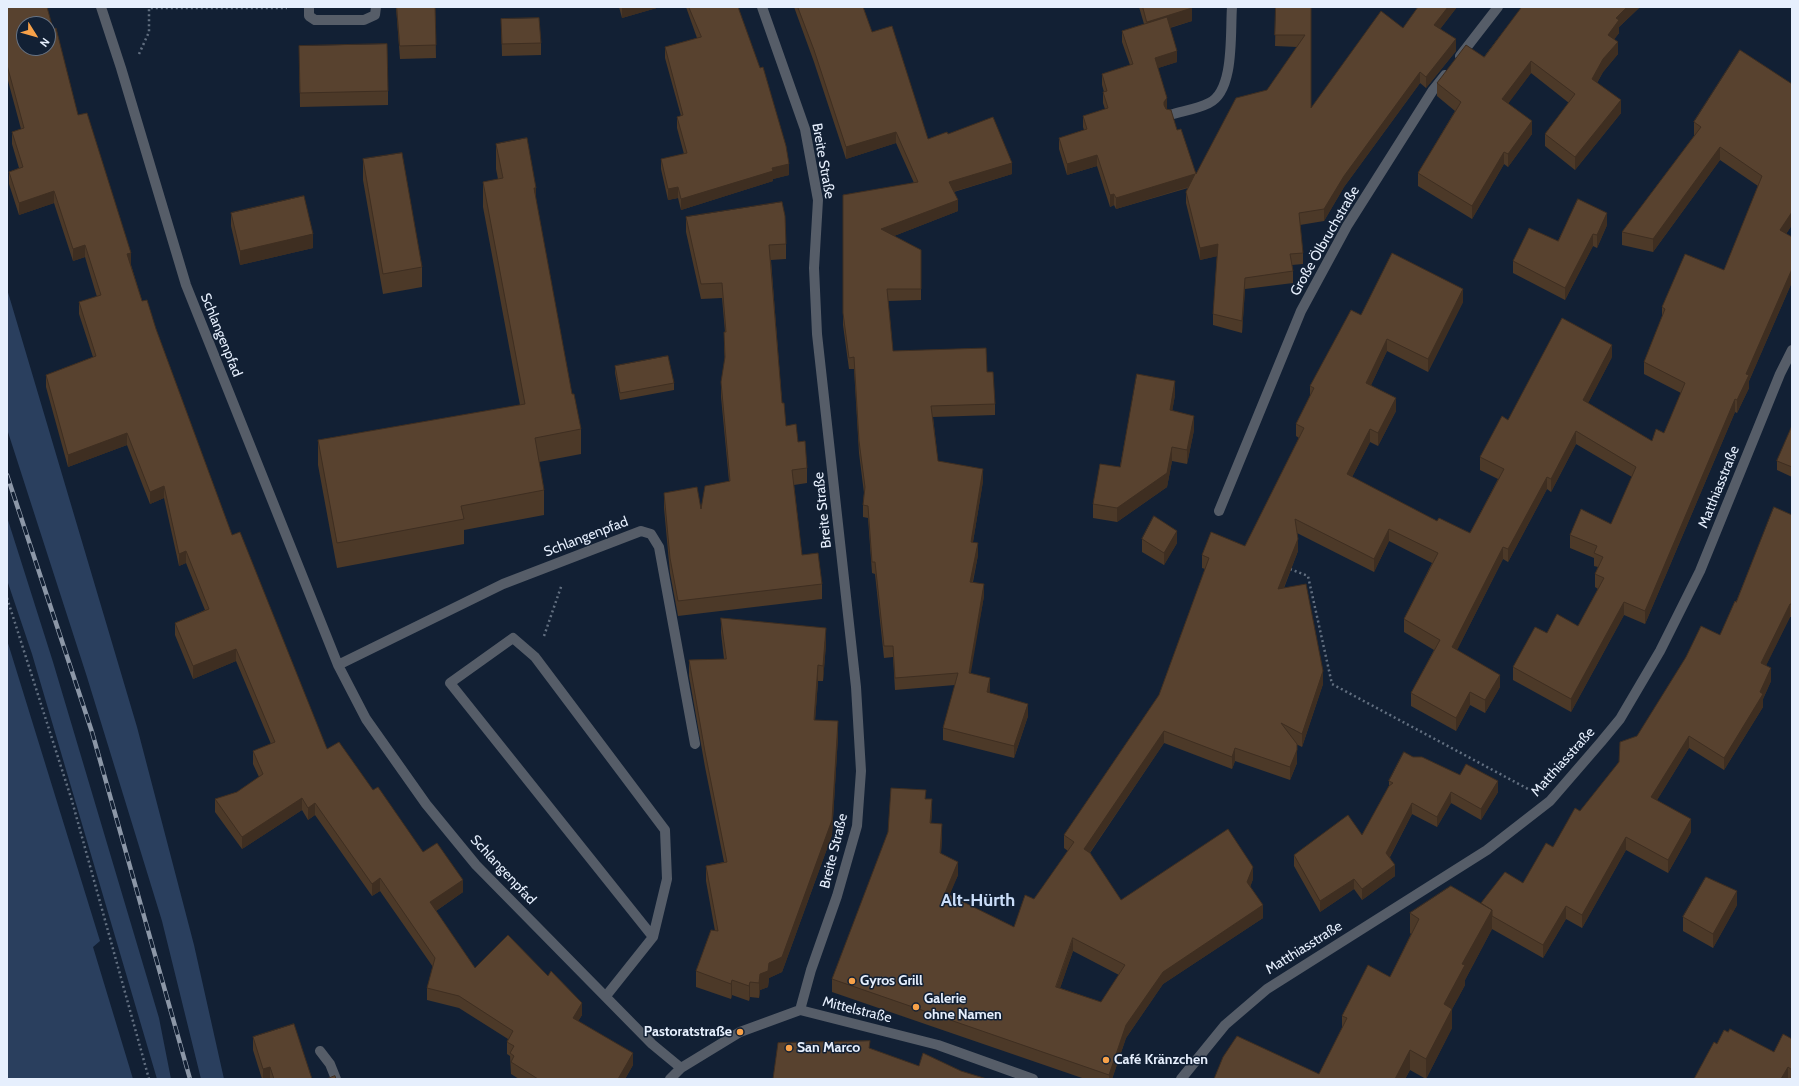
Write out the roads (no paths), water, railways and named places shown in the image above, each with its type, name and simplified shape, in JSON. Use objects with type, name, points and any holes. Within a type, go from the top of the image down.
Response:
[{"type":"street","name":"Schlangenpfad","points":[[101,7],[121,68],[186,285],[338,665],[366,719],[426,804],[476,865],[652,1044],[681,1068]]},
{"type":"street","points":[[309,7],[309,16],[315,20],[364,20],[375,15],[376,7]]},
{"type":"street","name":"Breite Straße","points":[[762,7],[805,129],[818,200],[814,268],[818,334],[856,687],[861,771],[857,826],[837,896],[811,970],[800,1010]]},
{"type":"street","points":[[1170,115],[1210,102],[1222,91],[1228,73],[1232,7]]},
{"type":"street","name":"Große Ölbruchstraße","points":[[1218,512],[1301,311],[1347,226],[1433,90],[1498,7]]},
{"type":"street","name":"Matthiasstraße","points":[[1181,1079],[1225,1025],[1267,989],[1487,850],[1550,801],[1620,719],[1660,651],[1700,571],[1780,374],[1792,350]]},
{"type":"street","name":"Schlangenpfad","points":[[338,665],[503,584],[641,531],[651,534],[659,547],[695,744]]},
{"type":"street","points":[[606,996],[653,937],[667,879],[665,830],[535,657],[513,638],[450,683],[653,937]]},
{"type":"street","name":"Mittelstraße","points":[[670,1079],[681,1068],[740,1032],[800,1010],[938,1045],[1033,1079]]},
{"type":"street","points":[[320,1051],[330,1064],[336,1079]]},
{"type":"railway","points":[[7,475],[92,732],[190,1079]]},
{"type":"place","name":"Gyros Grill","points":[[852,981]]},
{"type":"place","name":"Galerie ohne Namen","points":[[916,1007]]},
{"type":"place","name":"Pastoratstraße","points":[[740,1032]]},
{"type":"place","name":"San Marco","points":[[789,1048]]},
{"type":"place","name":"Café Kränzchen","points":[[1106,1060]]},
{"type":"district","name":"Alt-Hürth","points":[[978,901]]}]
